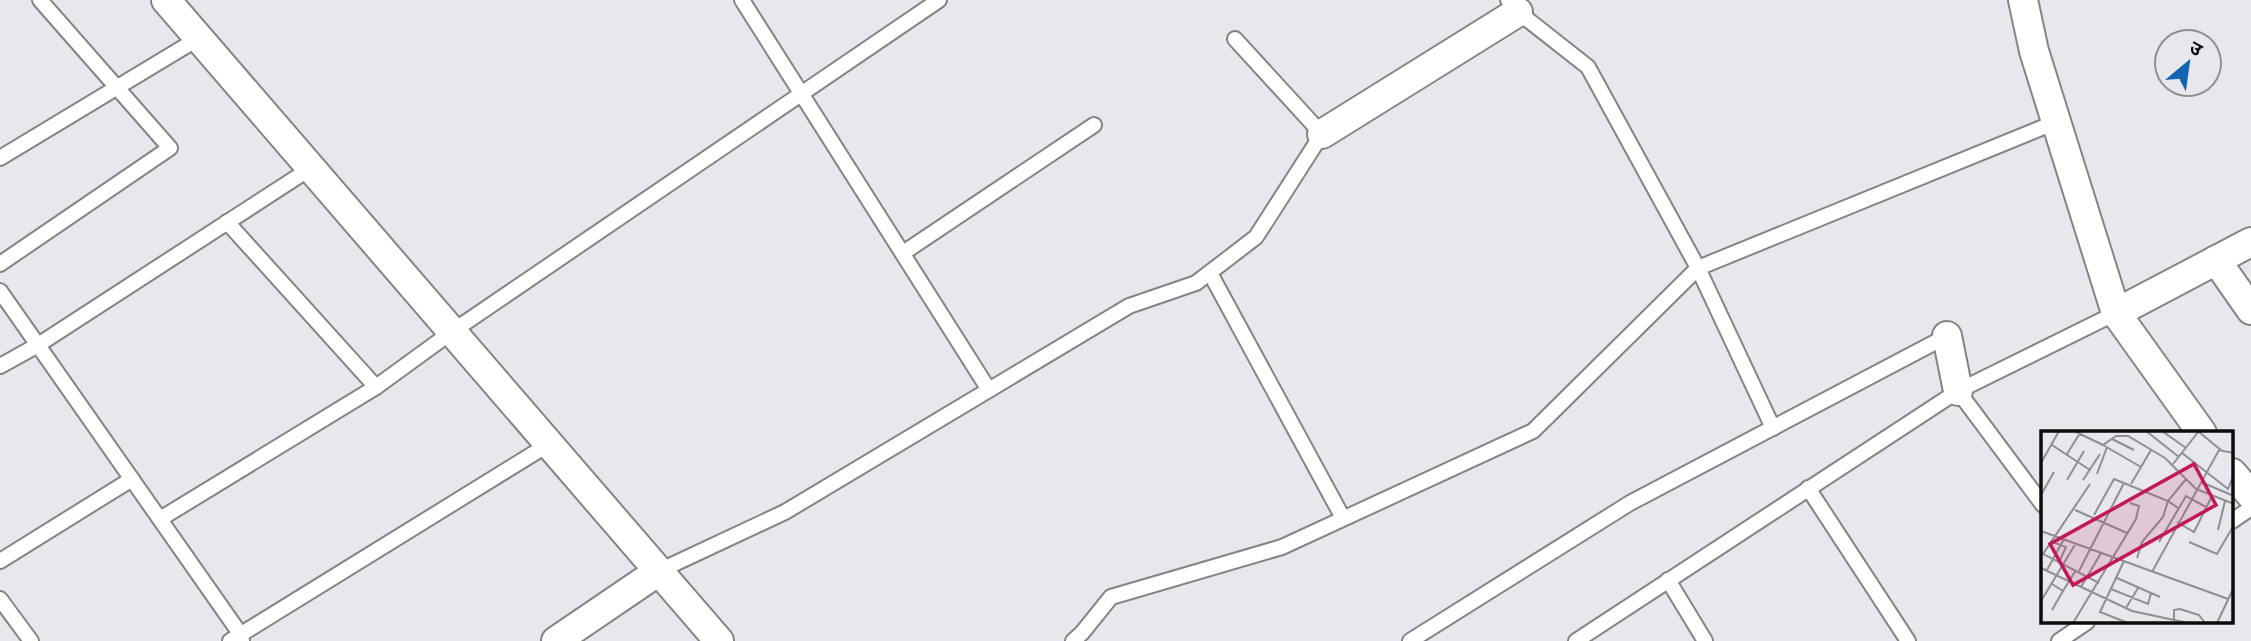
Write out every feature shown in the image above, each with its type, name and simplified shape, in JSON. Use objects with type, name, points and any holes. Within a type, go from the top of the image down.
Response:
[{"type":"street","points":[[166,0],[719,641]]},
{"type":"street","points":[[2023,0],[2034,51],[2116,313],[2201,431]]},
{"type":"street","points":[[1322,134],[1513,6]]},
{"type":"street","points":[[2116,313],[2251,242]]},
{"type":"street","points":[[2216,260],[2251,310]]},
{"type":"street","points":[[1947,336],[1958,391]]},
{"type":"street","points":[[2234,475],[2251,495]]},
{"type":"street","points":[[556,641],[659,571]]},
{"type":"lane","points":[[0,264],[170,148],[40,0]]},
{"type":"lane","points":[[742,0],[989,390]]},
{"type":"lane","points":[[160,519],[376,387],[453,331],[939,0]]},
{"type":"lane","points":[[1513,6],[1588,67],[1698,268],[1773,428]]},
{"type":"lane","points":[[0,158],[199,38]]},
{"type":"lane","points":[[659,571],[785,512],[1129,306],[1196,283],[1256,237],[1322,134],[1235,39]]},
{"type":"lane","points":[[1073,641],[1111,597],[1282,547],[1534,431],[1698,268],[2056,122]]},
{"type":"lane","points":[[903,253],[1094,125]]},
{"type":"lane","points":[[0,366],[38,345],[311,168]]},
{"type":"lane","points":[[227,222],[376,387]]},
{"type":"lane","points":[[1210,272],[1343,519]]},
{"type":"lane","points":[[0,291],[160,519],[238,639],[549,444]]},
{"type":"lane","points":[[1576,641],[1958,391],[2116,313]]},
{"type":"lane","points":[[1410,641],[1630,503],[1947,336]]},
{"type":"lane","points":[[1958,391],[2041,502]]},
{"type":"lane","points":[[0,561],[132,479]]},
{"type":"lane","points":[[1808,488],[1909,641]]},
{"type":"lane","points":[[2234,520],[2251,508]]},
{"type":"lane","points":[[1668,580],[1705,641]]},
{"type":"lane","points":[[0,598],[30,641]]},
{"type":"lane","points":[[2059,641],[2084,624]]}]
